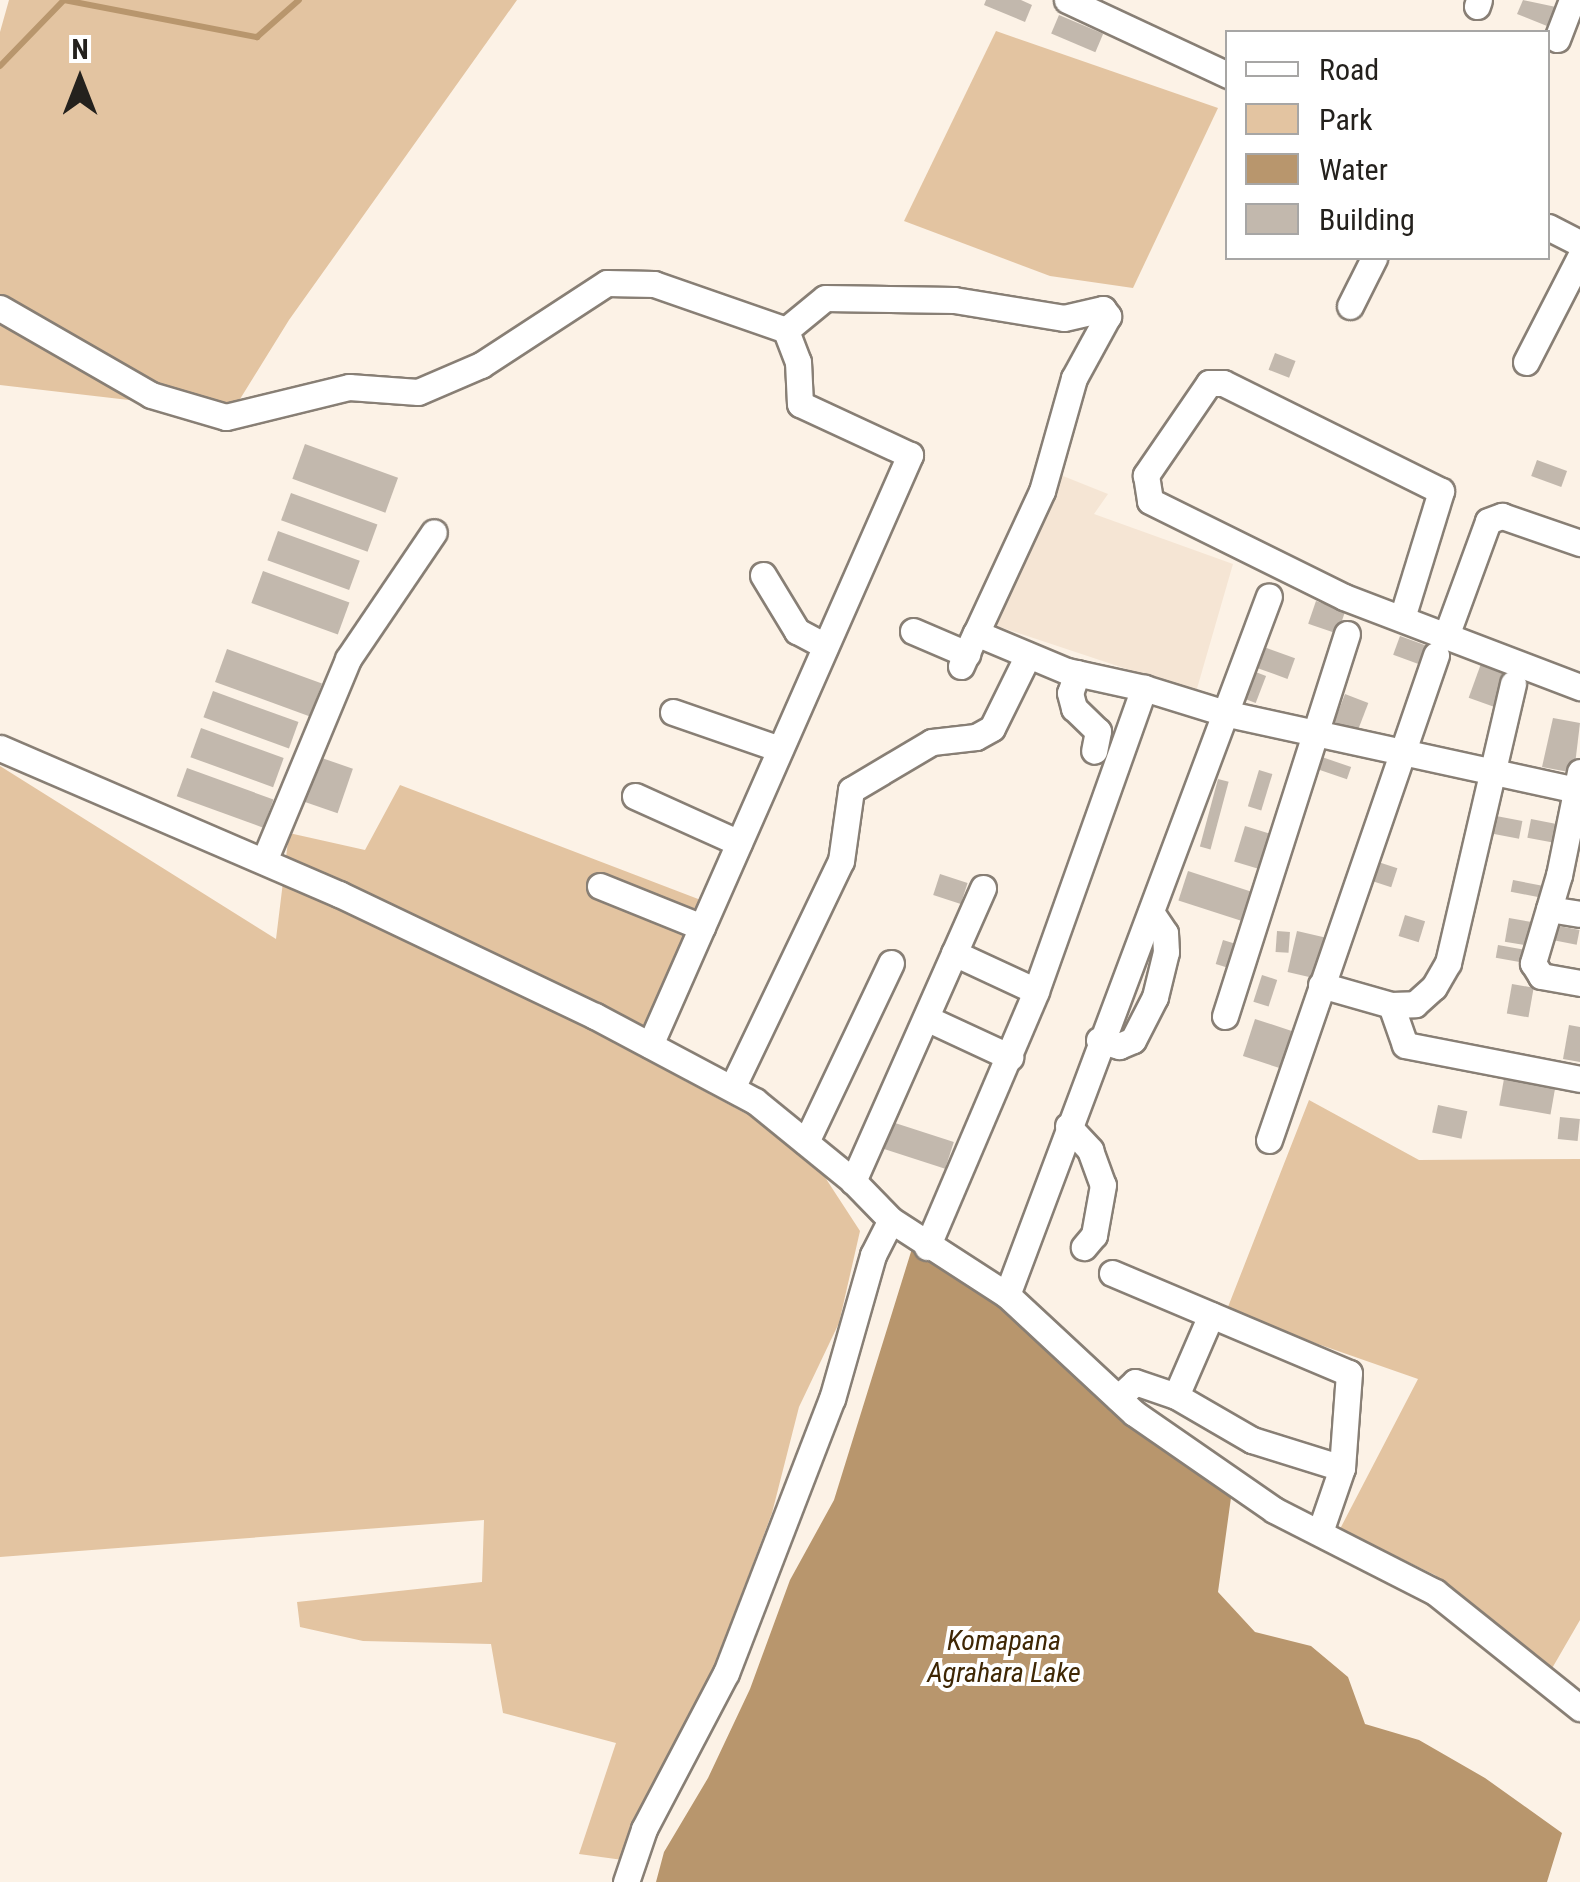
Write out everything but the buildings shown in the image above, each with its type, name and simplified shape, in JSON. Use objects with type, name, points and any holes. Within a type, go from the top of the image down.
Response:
[{"type":"street","points":[[1066,0],[1225,74]]},
{"type":"street","points":[[1557,39],[1572,0]]},
{"type":"street","points":[[1550,228],[1580,243]]},
{"type":"street","points":[[1526,362],[1580,257]]},
{"type":"street","points":[[1350,306],[1373,260]]},
{"type":"street","points":[[0,308],[151,395],[226,417],[349,387],[418,392],[480,365],[607,283],[654,284],[786,330]]},
{"type":"street","points":[[786,330],[825,298],[954,300],[1064,318],[1104,309],[1108,316],[1074,378],[1042,492],[968,651]]},
{"type":"street","points":[[650,1045],[910,455],[800,404],[798,362],[786,330]]},
{"type":"street","points":[[1402,618],[1441,491],[1223,382],[1208,382],[1146,475],[1150,501],[1344,597],[1402,618],[1441,646],[1580,687]]},
{"type":"street","points":[[1269,1140],[1399,752],[1488,521],[1502,516],[1580,543]]},
{"type":"street","points":[[264,862],[348,659],[434,532]]},
{"type":"street","points":[[763,576],[797,631],[825,646]]},
{"type":"street","points":[[1007,1295],[1099,1040],[1228,714],[1269,596]]},
{"type":"street","points":[[913,631],[968,651],[1028,655],[1076,673],[1144,688],[1228,714],[1491,773],[1578,785],[1533,963],[1536,973],[1580,983]]},
{"type":"street","points":[[1224,1016],[1347,634]]},
{"type":"street","points":[[732,1088],[841,862],[852,790],[932,742],[976,737],[992,728],[1028,655]]},
{"type":"street","points":[[1076,673],[1070,693],[1074,708],[1098,731],[1094,751]]},
{"type":"street","points":[[1321,985],[1392,1004],[1415,1004],[1434,987],[1448,964],[1513,683]]},
{"type":"street","points":[[927,1247],[1036,991],[1144,688]]},
{"type":"street","points":[[673,712],[780,750]]},
{"type":"street","points":[[0,748],[264,862],[650,1045],[732,1088],[853,1181],[891,1220],[927,1247],[1007,1295],[1118,1398],[1201,1460],[1274,1510],[1434,1592],[1580,1708]]},
{"type":"street","points":[[635,796],[739,843]]},
{"type":"street","points":[[600,886],[702,927]]},
{"type":"street","points":[[853,1181],[983,888]]},
{"type":"street","points":[[1548,909],[1580,914]]},
{"type":"street","points":[[1099,1040],[1119,1046],[1133,1040],[1155,997],[1166,952],[1165,933],[1151,912]]},
{"type":"street","points":[[954,953],[1036,991]]},
{"type":"street","points":[[806,1142],[890,963]]},
{"type":"street","points":[[1392,1004],[1405,1045],[1580,1079]]},
{"type":"street","points":[[926,1018],[1010,1056]]},
{"type":"street","points":[[1068,1126],[1090,1150],[1104,1185],[1094,1235],[1084,1247]]},
{"type":"street","points":[[626,1882],[644,1829],[726,1673],[832,1399],[873,1255],[891,1220]]},
{"type":"street","points":[[1112,1273],[1349,1373],[1342,1468],[1320,1532]]},
{"type":"street","points":[[1176,1396],[1211,1316]]},
{"type":"street","points":[[1118,1398],[1135,1382],[1176,1396],[1252,1440],[1342,1468]]},
{"type":"street","points":[[1201,1460],[1218,1420]]},
{"type":"shaded area","points":[[1058,474],[1108,494],[1094,514],[1233,564],[1196,692],[994,625]]},
{"type":"green space","points":[[9,0],[517,0],[289,320],[232,412],[0,385],[0,32]]},
{"type":"green space","points":[[996,31],[1218,108],[1133,288],[1050,276],[904,221]]},
{"type":"green space","points":[[0,766],[276,939],[289,833],[365,850],[400,785],[706,902],[637,1055],[804,1145],[860,1231],[839,1323],[799,1407],[772,1513],[704,1694],[623,1860],[579,1854],[616,1743],[503,1713],[491,1644],[363,1641],[300,1627],[297,1602],[482,1582],[484,1520],[0,1557]]},
{"type":"green space","points":[[1309,1100],[1419,1160],[1580,1159],[1580,1620],[1547,1677],[1435,1575],[1340,1529],[1418,1379],[1226,1312]]},
{"type":"water","name":"Komapana Agrahara Lake","points":[[919,1226],[1234,1476],[1218,1592],[1255,1632],[1311,1646],[1348,1677],[1365,1724],[1419,1740],[1485,1778],[1562,1833],[1547,1882],[656,1882],[664,1852],[708,1778],[750,1689],[790,1580],[834,1500]]},
{"type":"waterway","points":[[0,66],[64,0],[257,37],[299,0]]}]
